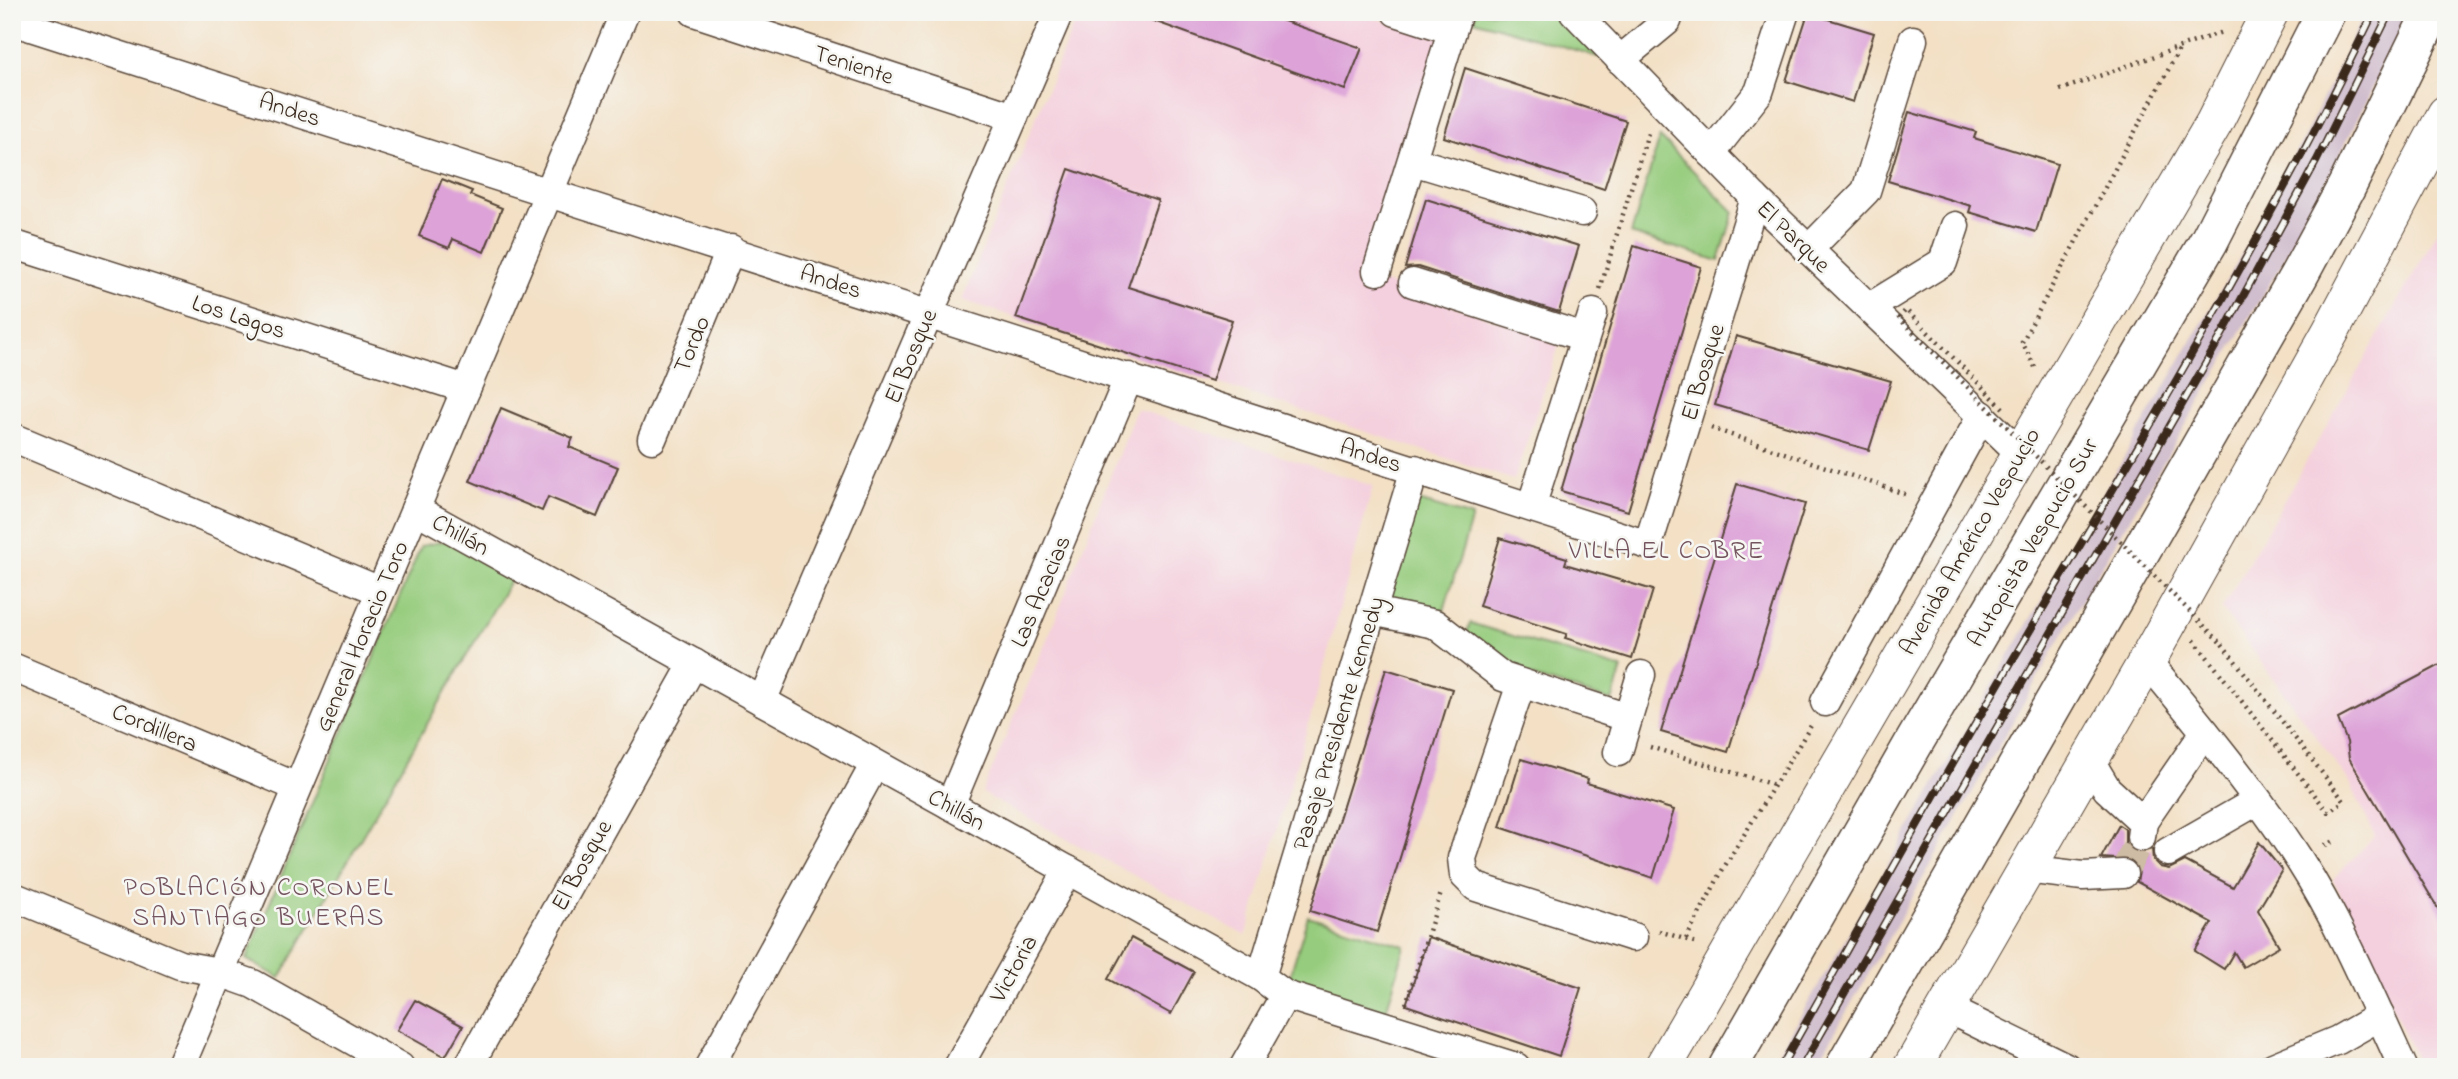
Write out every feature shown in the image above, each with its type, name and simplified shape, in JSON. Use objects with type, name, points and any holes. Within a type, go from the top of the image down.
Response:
[{"type":"highway","name":"Autopista Vespucio Sur","points":[[1728,1067],[2210,242],[2326,12]]},
{"type":"highway","points":[[1845,1067],[1941,894],[2299,275],[2347,186],[2432,12]]},
{"type":"highway","points":[[1861,1067],[1941,894]]},
{"type":"highway","points":[[1712,1067],[1816,913]]},
{"type":"main road","name":"Avenida Américo Vespucio","points":[[1663,1067],[2214,123],[2270,12]]},
{"type":"main road","points":[[1912,1067],[2147,661],[2331,331],[2446,114]]},
{"type":"street","name":"General Horacio Toro","points":[[180,1067],[625,12]]},
{"type":"street","name":"Teniente","points":[[694,12],[1014,117]]},
{"type":"street","name":"El Bosque","points":[[762,701],[1059,12]]},
{"type":"street","points":[[1377,271],[1455,21],[1396,12]]},
{"type":"street","name":"El Parque","points":[[1574,12],[1808,250],[1992,412],[2020,453]]},
{"type":"street","points":[[1620,60],[1667,21],[1670,12]]},
{"type":"street","points":[[1711,153],[1759,92],[1786,12]]},
{"type":"street","name":"Andes","points":[[12,21],[929,312],[1648,545]]},
{"type":"street","points":[[1808,250],[1866,191],[1913,40]]},
{"type":"street","points":[[1413,162],[1582,212]]},
{"type":"street","name":"El Bosque","points":[[1648,545],[1755,198]]},
{"type":"street","points":[[1870,307],[1943,262],[1955,226]]},
{"type":"street","name":"Los Lagos","points":[[12,244],[466,388]]},
{"type":"street","name":"Tordo","points":[[652,439],[731,249]]},
{"type":"street","points":[[1413,283],[1589,325],[1531,507]]},
{"type":"street","name":"Las Acacias","points":[[950,805],[1129,377]]},
{"type":"street","points":[[1825,702],[1933,504],[1992,412]]},
{"type":"street","points":[[12,437],[380,592]]},
{"type":"street","name":"Pasaje Presidente Kennedy","points":[[1261,977],[1415,469]]},
{"type":"street","name":"Chillán","points":[[415,509],[1261,977],[1285,995],[1502,1065]]},
{"type":"street","points":[[1371,611],[1436,624],[1503,677],[1623,736],[1641,675]]},
{"type":"street","points":[[2147,661],[2206,732],[2300,861],[2380,1016],[2403,1067]]},
{"type":"street","name":"El Bosque","points":[[468,1067],[694,663]]},
{"type":"street","name":"Cordillera","points":[[12,667],[298,787]]},
{"type":"street","points":[[1521,684],[1462,858],[1464,875],[1476,887],[1633,937]]},
{"type":"street","points":[[2089,759],[2107,789],[2142,830],[2206,732]]},
{"type":"street","points":[[709,1067],[875,764]]},
{"type":"street","points":[[2168,852],[2257,801]]},
{"type":"street","points":[[2025,869],[2083,876],[2123,874]]},
{"type":"street","name":"Victoria","points":[[958,1067],[1068,870]]},
{"type":"street","points":[[12,896],[180,965],[219,972],[253,984],[400,1067]]},
{"type":"street","points":[[1244,1067],[1285,995]]},
{"type":"street","points":[[1946,1008],[2066,1067]]},
{"type":"street","points":[[2273,1067],[2338,1040],[2380,1016]]},
{"type":"path","points":[[2060,90],[2221,32],[2227,22]]},
{"type":"path","points":[[2038,373],[2022,342],[2181,46]]},
{"type":"path","points":[[1589,325],[1659,99]]},
{"type":"path","points":[[1992,412],[1906,310],[1899,318],[2222,644],[2344,801],[2328,812],[2185,630]]},
{"type":"path","points":[[1687,419],[1933,504]]},
{"type":"path","points":[[1686,939],[1723,869],[1825,702]]},
{"type":"path","points":[[1623,736],[1774,785]]},
{"type":"shaded area","points":[[1079,12],[1354,12],[1444,39],[1364,276],[1560,342],[1514,480],[962,300]]},
{"type":"shaded area","points":[[2365,12],[2410,12],[2332,171],[2282,263],[2096,576],[1815,1067],[1771,1067],[2243,252],[2301,144]]},
{"type":"shaded area","points":[[2446,217],[2446,1067],[2420,1067],[2333,879],[2375,836],[2350,783],[2222,609]]},
{"type":"shaded area","points":[[1136,409],[1373,486],[1313,708],[1246,936],[982,793],[1054,623]]},
{"type":"green space","points":[[1476,12],[1559,12],[1602,58],[1474,20]]},
{"type":"green space","points":[[1660,137],[1734,212],[1719,261],[1631,234]]},
{"type":"green space","points":[[1415,500],[1472,517],[1442,617],[1385,601]]},
{"type":"green space","points":[[448,540],[511,579],[280,978],[246,959],[421,546]]},
{"type":"green space","points":[[1470,623],[1622,669],[1612,701],[1507,669],[1466,635]]},
{"type":"green space","points":[[1308,916],[1405,946],[1386,1011],[1288,982]]},
{"type":"building","points":[[1137,12],[1258,12],[1362,48],[1345,90],[1137,15]]},
{"type":"building","points":[[1808,13],[1874,33],[1853,102],[1786,81]]},
{"type":"building","points":[[1465,68],[1626,121],[1604,189],[1444,137]]},
{"type":"building","points":[[1909,112],[1976,132],[1974,138],[2057,164],[2036,232],[1969,212],[1971,206],[1888,181]]},
{"type":"building","points":[[1069,169],[1158,200],[1128,287],[1232,320],[1212,381],[1016,318]]},
{"type":"building","points":[[442,179],[472,191],[470,195],[502,208],[484,252],[453,239],[449,248],[419,236]]},
{"type":"building","points":[[1426,199],[1579,246],[1559,312],[1418,267],[1405,268]]},
{"type":"building","points":[[1634,246],[1701,267],[1628,511],[1561,491]]},
{"type":"building","points":[[1736,336],[1891,381],[1869,450],[1715,405]]},
{"type":"building","points":[[501,408],[573,438],[569,447],[618,467],[597,517],[548,497],[542,511],[470,481]]},
{"type":"building","points":[[1737,484],[1805,504],[1728,752],[1661,732]]},
{"type":"building","points":[[1500,538],[1567,558],[1565,564],[1653,590],[1632,659],[1565,638],[1567,634],[1479,606]]},
{"type":"building","points":[[2446,662],[2446,922],[2349,758],[2347,742],[2338,719]]},
{"type":"building","points":[[1386,669],[1452,689],[1377,932],[1310,911]]},
{"type":"building","points":[[1521,759],[1588,779],[1587,783],[1674,810],[1653,878],[1500,827]]},
{"type":"building","points":[[2119,825],[2125,829],[2125,843],[2130,850],[2139,853],[2152,849],[2153,860],[2160,867],[2169,869],[2185,861],[2233,887],[2259,842],[2282,870],[2258,910],[2279,946],[2243,967],[2234,952],[2224,969],[2195,951],[2212,923],[2137,882],[2139,872],[2131,860],[2101,858]]},
{"type":"building","points":[[1428,937],[1581,988],[1559,1056],[1406,1005]]},
{"type":"building","points":[[1131,938],[1194,972],[1171,1014],[1108,979]]},
{"type":"building","points":[[415,1000],[463,1026],[445,1057],[397,1030]]},
{"type":"tunnel","points":[[2123,874],[2141,837]]},
{"type":"railway","points":[[1781,1067],[1949,770],[2231,285],[2374,12]]},
{"type":"railway","points":[[1802,1067],[2223,333],[2317,160],[2390,12]]},
{"type":"district","name":"VILLA EL COBRE","points":[[1667,549]]},
{"type":"district","name":"POBLACIÓN CORONEL SANTIAGO BUERAS","points":[[259,900]]}]
